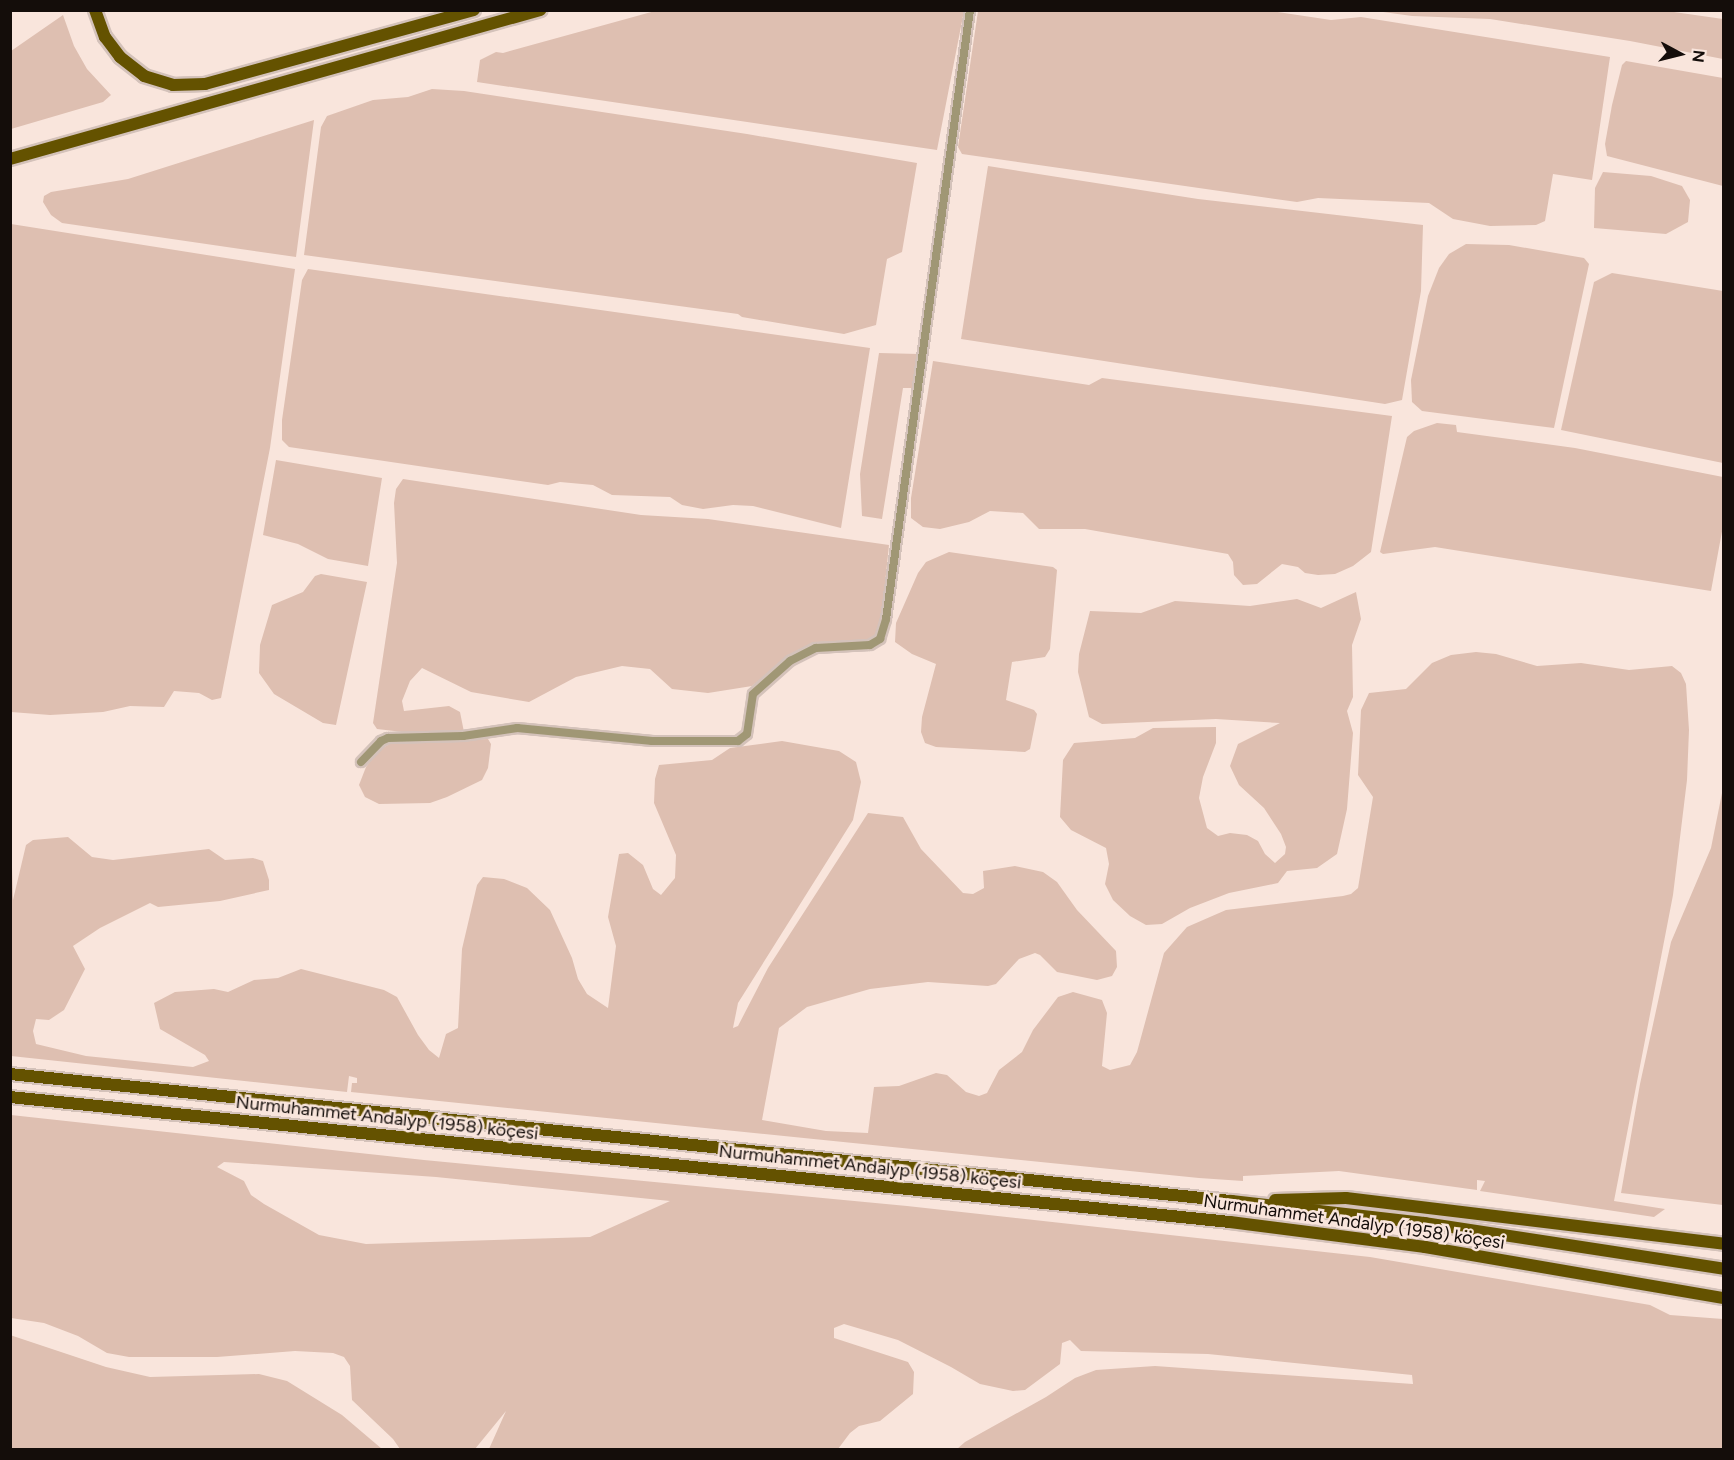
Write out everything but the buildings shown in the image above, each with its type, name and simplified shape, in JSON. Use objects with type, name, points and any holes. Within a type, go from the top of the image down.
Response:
[{"type":"main road","points":[[95,10],[105,37],[120,57],[144,76],[173,85],[205,84],[474,10]]},
{"type":"main road","points":[[10,159],[540,10]]},
{"type":"main road","name":"Nurmuhammet Andalyp (1958) köçesi","points":[[10,1074],[1425,1223],[1724,1269]]},
{"type":"main road","name":"Nurmuhammet Andalyp (1958) köçesi","points":[[10,1097],[1242,1224],[1414,1246],[1724,1298]]},
{"type":"main road","points":[[1231,1201],[1346,1198],[1724,1244]]},
{"type":"street","points":[[361,762],[381,741],[388,738],[463,736],[517,728],[652,741],[738,741],[744,738],[749,728],[753,694],[790,661],[816,648],[870,645],[880,639],[886,619],[970,10]]},
{"type":"shaded area","points":[[1660,10],[1723,19],[1723,59],[1630,41],[1490,19],[1412,16],[1376,11]]},
{"type":"shaded area","points":[[655,11],[964,11],[937,150],[477,82],[480,60],[496,52],[503,53]]},
{"type":"shaded area","points":[[978,11],[1271,11],[1331,20],[1361,17],[1610,57],[1592,180],[1553,174],[1545,221],[1536,225],[1490,226],[1453,219],[1429,203],[1318,198],[1297,202],[962,154],[958,147]]},
{"type":"shaded area","points":[[63,15],[74,46],[87,69],[111,95],[103,102],[11,129],[11,51]]},
{"type":"shaded area","points":[[1626,61],[1723,78],[1723,186],[1607,156],[1605,144],[1612,105],[1622,65]]},
{"type":"shaded area","points":[[432,89],[464,91],[747,134],[917,163],[902,252],[887,259],[876,325],[844,334],[742,317],[738,314],[304,255],[321,127],[327,116],[373,100],[408,97]]},
{"type":"shaded area","points":[[314,120],[296,257],[62,223],[51,215],[43,202],[44,196],[51,192],[128,179]]},
{"type":"shaded area","points":[[988,166],[1198,199],[1423,225],[1421,291],[1402,400],[1385,404],[961,339]]},
{"type":"shaded area","points":[[1603,172],[1651,176],[1682,186],[1690,200],[1688,222],[1666,234],[1594,228],[1595,188]]},
{"type":"shaded area","points":[[11,224],[295,269],[270,448],[221,698],[212,700],[199,693],[174,691],[164,707],[130,706],[103,712],[50,715],[11,712]]},
{"type":"shaded area","points":[[1466,244],[1509,245],[1584,258],[1589,264],[1554,428],[1422,411],[1412,402],[1411,380],[1428,296],[1439,268],[1449,254]]},
{"type":"shaded area","points":[[308,269],[870,348],[841,528],[753,506],[733,505],[703,509],[682,505],[670,497],[612,495],[593,485],[560,482],[548,485],[289,447],[282,440],[282,420],[302,280]]},
{"type":"shaded area","points":[[1612,273],[1723,291],[1723,463],[1561,430],[1594,282]]},
{"type":"shaded area","points":[[879,353],[919,354],[913,388],[903,388],[882,519],[862,516],[860,474]]},
{"type":"shaded area","points":[[933,361],[1089,385],[1102,378],[1392,416],[1371,552],[1353,566],[1335,574],[1305,573],[1298,567],[1282,564],[1257,584],[1243,585],[1234,575],[1233,562],[1228,554],[1085,529],[1039,529],[1023,513],[990,511],[969,522],[940,529],[923,527],[911,518],[911,498]]},
{"type":"shaded area","points":[[1437,423],[1456,425],[1457,432],[1575,448],[1723,477],[1723,526],[1711,591],[1435,547],[1383,554],[1380,552],[1407,437],[1414,431]]},
{"type":"shaded area","points":[[276,460],[382,478],[368,566],[328,559],[298,544],[263,535]]},
{"type":"shaded area","points":[[403,479],[641,515],[708,519],[889,545],[881,623],[877,636],[869,642],[834,641],[803,648],[791,654],[752,686],[708,693],[672,689],[650,669],[622,666],[576,677],[529,702],[471,692],[422,668],[410,681],[402,701],[404,711],[449,706],[460,712],[464,732],[420,734],[377,729],[373,723],[397,563],[394,503],[396,489]]},
{"type":"shaded area","points":[[949,552],[1053,567],[1057,570],[1050,649],[1045,657],[1012,662],[1006,700],[1034,710],[1037,714],[1030,749],[1025,752],[936,747],[925,743],[921,732],[922,717],[936,664],[912,654],[895,642],[896,623],[918,573],[926,562]]},
{"type":"shaded area","points":[[321,574],[367,582],[336,725],[323,723],[274,694],[259,673],[260,645],[272,605],[303,592],[315,576]]},
{"type":"shaded area","points":[[1356,592],[1361,619],[1352,645],[1353,697],[1347,711],[1353,733],[1347,809],[1337,854],[1317,868],[1287,871],[1278,883],[1229,893],[1190,908],[1162,924],[1146,925],[1130,916],[1113,900],[1105,884],[1109,864],[1106,848],[1071,830],[1060,817],[1063,760],[1074,743],[1135,738],[1153,728],[1216,727],[1216,743],[1203,777],[1199,798],[1207,828],[1218,836],[1230,833],[1247,835],[1258,841],[1265,854],[1275,863],[1285,854],[1286,847],[1281,834],[1264,808],[1239,785],[1230,766],[1238,744],[1280,723],[1216,719],[1102,724],[1089,717],[1078,672],[1079,654],[1090,611],[1141,613],[1175,601],[1250,606],[1297,599],[1321,608]]},
{"type":"shaded area","points":[[1476,652],[1496,654],[1537,666],[1581,663],[1629,670],[1672,666],[1681,673],[1686,684],[1689,730],[1687,780],[1673,895],[1614,1201],[1665,1209],[1654,1217],[1480,1191],[1485,1181],[1477,1180],[1477,1190],[1339,1171],[1243,1176],[1243,1181],[1199,1178],[351,1092],[352,1083],[357,1083],[357,1078],[349,1076],[347,1092],[11,1056],[11,834],[13,900],[26,845],[33,840],[68,837],[92,857],[113,860],[209,849],[225,860],[253,858],[263,861],[269,880],[269,890],[220,901],[158,907],[150,903],[100,928],[73,946],[85,969],[64,1010],[49,1020],[36,1019],[33,1031],[36,1044],[86,1056],[193,1067],[209,1061],[205,1055],[160,1029],[154,1003],[175,992],[214,989],[228,992],[254,980],[278,978],[301,969],[384,990],[397,997],[418,1035],[429,1050],[439,1058],[446,1034],[458,1028],[462,949],[477,885],[483,877],[504,879],[527,888],[550,910],[572,958],[578,979],[587,994],[608,1008],[616,946],[608,917],[619,854],[628,853],[643,865],[653,889],[661,895],[675,878],[676,855],[654,803],[655,779],[659,765],[712,760],[730,748],[782,741],[839,751],[856,762],[861,782],[853,820],[738,1003],[733,1028],[738,1026],[768,968],[868,813],[903,817],[921,849],[963,893],[973,894],[984,888],[983,871],[1015,866],[1043,872],[1057,882],[1077,910],[1116,951],[1117,967],[1112,976],[1097,980],[1057,972],[1035,953],[1019,959],[996,984],[988,986],[928,982],[870,989],[807,1007],[779,1028],[762,1120],[826,1131],[868,1133],[874,1087],[899,1086],[936,1073],[947,1075],[966,1092],[979,1096],[987,1093],[999,1070],[1022,1052],[1033,1030],[1058,997],[1073,992],[1102,1000],[1107,1013],[1102,1066],[1110,1070],[1130,1065],[1137,1052],[1164,953],[1187,927],[1226,910],[1343,896],[1351,894],[1358,888],[1373,797],[1358,775],[1361,710],[1369,693],[1406,689],[1432,663],[1451,655]]},
{"type":"shaded area","points":[[488,739],[491,744],[488,768],[482,780],[447,797],[430,803],[379,804],[365,797],[359,785],[366,767],[378,751],[391,743]]},
{"type":"shaded area","points":[[1723,788],[1723,1205],[1621,1193],[1640,1084],[1671,942],[1711,848]]},
{"type":"shaded area","points":[[11,1115],[424,1160],[907,1206],[1370,1257],[1650,1305],[1670,1315],[1723,1319],[1723,1449],[957,1449],[965,1442],[1046,1397],[1075,1378],[1096,1370],[1155,1366],[1413,1384],[1412,1375],[1208,1354],[1081,1351],[1070,1340],[1062,1343],[1060,1364],[1025,1390],[1013,1391],[980,1384],[898,1340],[844,1324],[834,1328],[834,1338],[908,1362],[914,1372],[913,1394],[880,1421],[859,1426],[850,1433],[838,1449],[489,1449],[506,1411],[475,1449],[400,1449],[393,1439],[352,1400],[350,1366],[344,1357],[333,1353],[295,1351],[217,1357],[129,1357],[107,1353],[78,1336],[44,1323],[11,1318]],"holes":[[[224,1162],[436,1177],[670,1201],[590,1237],[366,1244],[319,1235],[264,1204],[251,1195],[244,1181],[217,1167]]]},
{"type":"shaded area","points":[[10,1335],[106,1367],[150,1377],[259,1374],[287,1381],[342,1415],[382,1449],[11,1449]]}]
